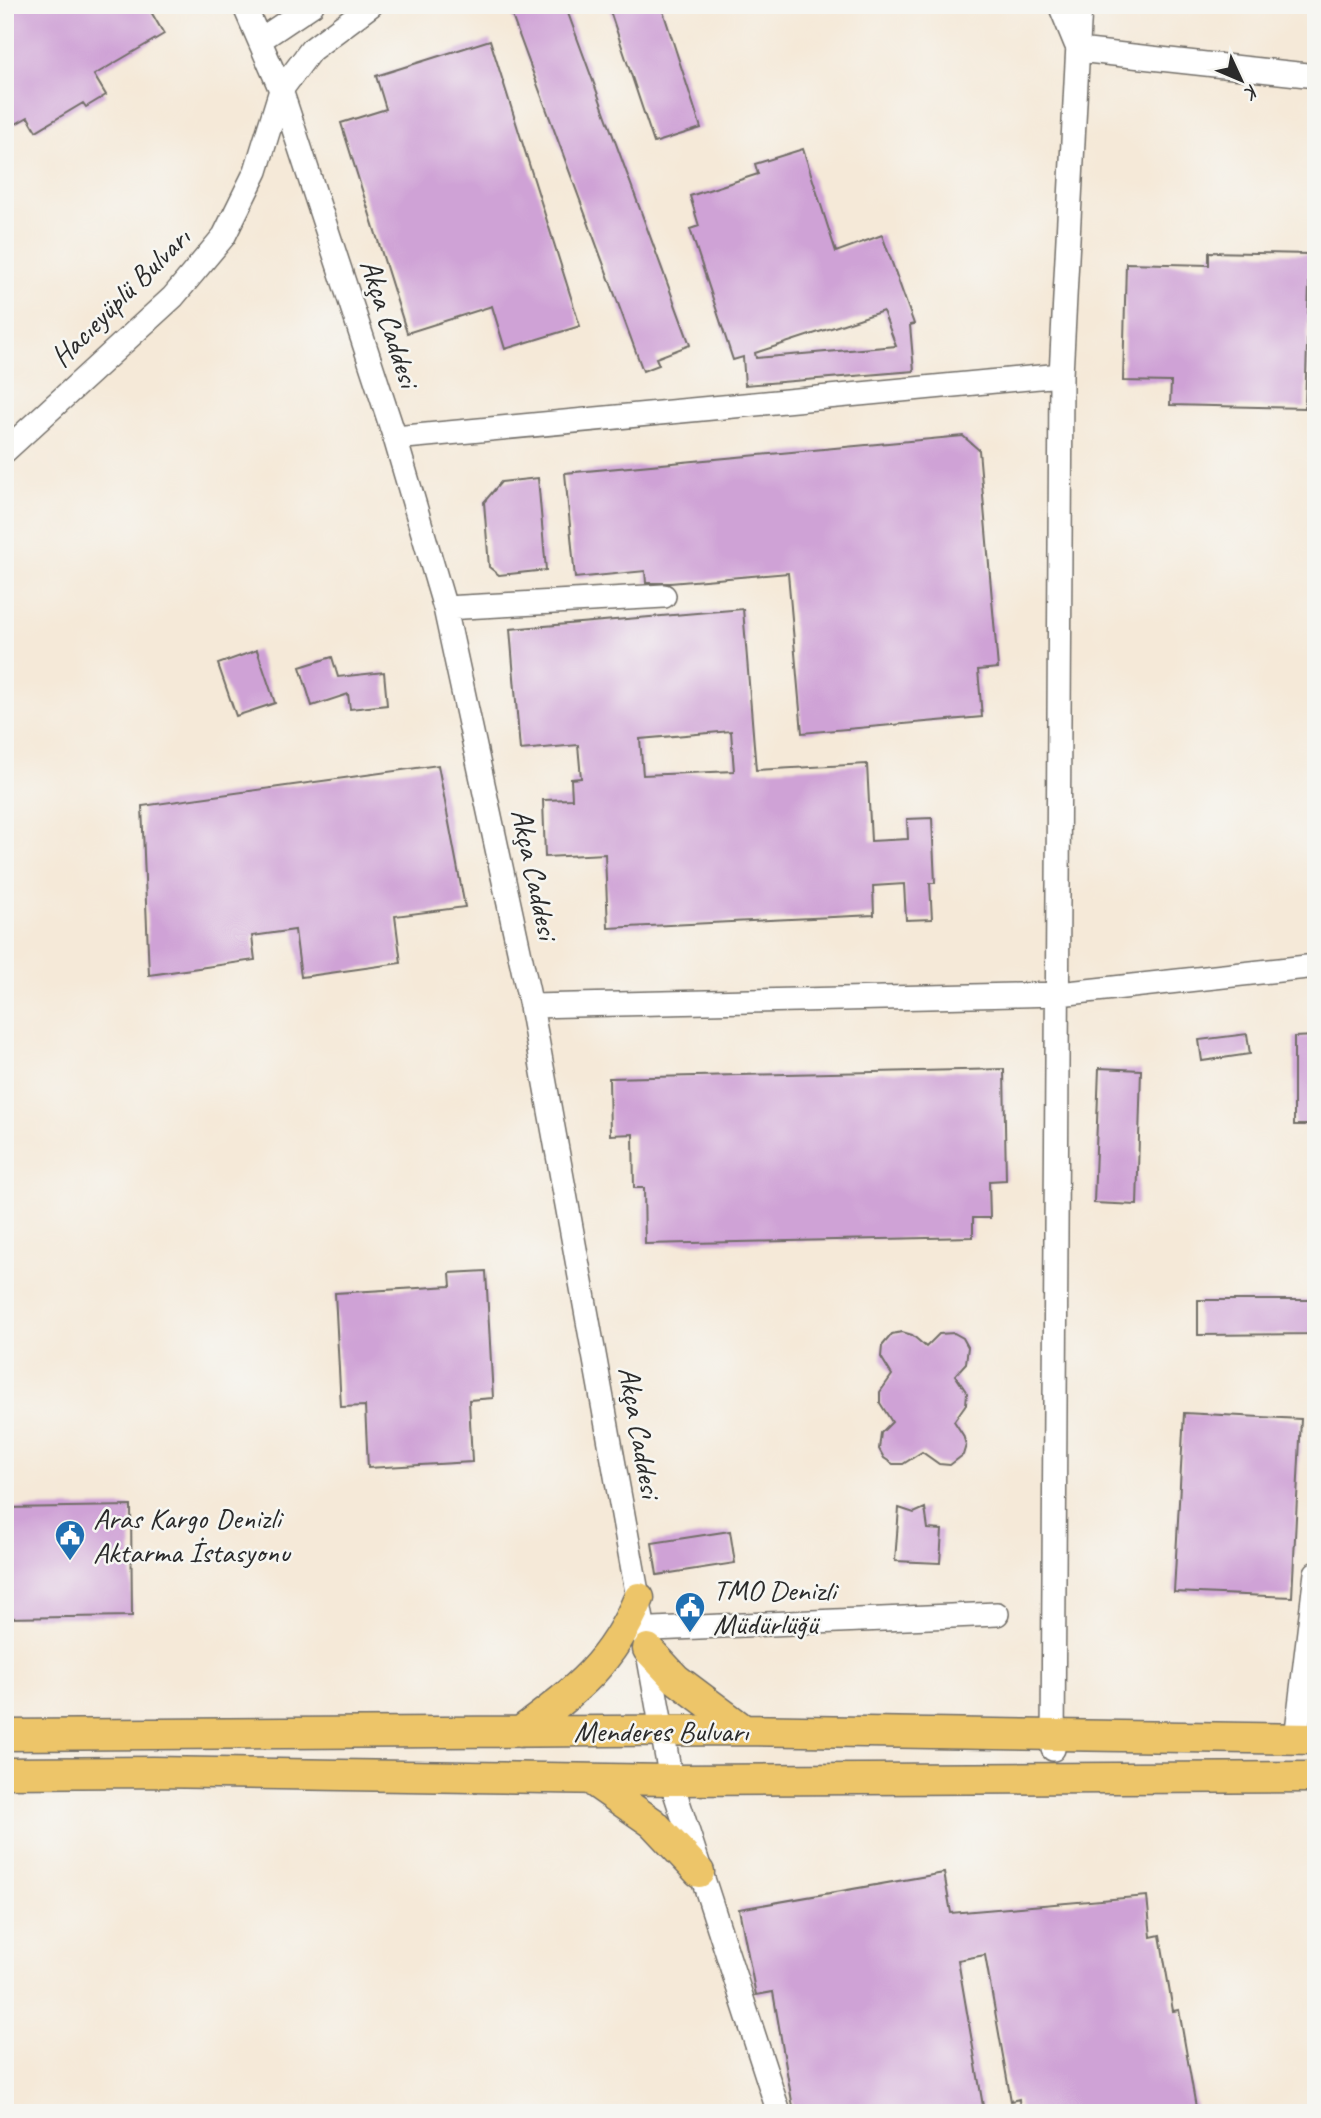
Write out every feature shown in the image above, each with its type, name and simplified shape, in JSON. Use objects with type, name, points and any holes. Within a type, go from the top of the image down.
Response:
[{"type":"main road","points":[[639,1598],[639,1636],[686,1688],[744,1730]]},
{"type":"main road","points":[[520,1732],[639,1636]]},
{"type":"main road","name":"Menderes Bulvarı","points":[[5,1773],[153,1772],[590,1779],[744,1730],[1053,1742],[1175,1738],[1306,1739]]},
{"type":"main road","name":"Menderes Bulvarı","points":[[5,1735],[520,1732],[666,1754],[1316,1777]]},
{"type":"main road","points":[[153,1772],[448,1756],[666,1754],[1053,1742]]},
{"type":"main road","points":[[590,1779],[653,1823],[699,1872]]},
{"type":"street","name":"Akça Caddesi","points":[[244,5],[281,90],[395,438],[445,608],[531,1006],[639,1598]]},
{"type":"street","points":[[260,40],[312,5]]},
{"type":"street","name":"Hacıeyüplü Bulvarı","points":[[5,451],[173,297],[224,236],[256,171],[281,90],[311,50],[371,5]]},
{"type":"street","points":[[1060,5],[1078,50]]},
{"type":"street","points":[[1053,1742],[1062,375],[1080,5]]},
{"type":"street","points":[[1078,50],[1316,76]]},
{"type":"street","points":[[395,438],[1062,375]]},
{"type":"street","points":[[445,608],[664,596]]},
{"type":"street","points":[[531,1006],[1059,994],[1316,966]]},
{"type":"street","points":[[1306,1739],[1316,1573]]},
{"type":"street","points":[[779,2113],[699,1872],[666,1754],[639,1636],[997,1614]]},
{"type":"building","points":[[5,5],[147,5],[164,34],[94,75],[106,95],[86,107],[83,103],[36,131],[28,117],[5,130]]},
{"type":"building","points":[[508,5],[565,5],[690,345],[656,358],[659,365],[643,371]]},
{"type":"building","points":[[608,5],[661,5],[701,128],[654,143]]},
{"type":"building","points":[[490,40],[580,326],[505,349],[492,306],[407,333],[341,123],[386,109],[376,76]]},
{"type":"building","points":[[803,149],[836,252],[882,235],[914,324],[910,325],[914,371],[745,385],[743,357],[733,360],[690,229],[699,226],[690,196],[758,174],[755,164]],"holes":[[[883,311],[896,346],[756,358],[755,353]]]},
{"type":"building","points":[[1209,252],[1310,254],[1305,408],[1170,405],[1171,382],[1123,381],[1126,263],[1209,265]]},
{"type":"building","points":[[963,436],[979,450],[998,668],[978,670],[982,717],[802,733],[788,573],[670,583],[646,583],[645,571],[575,578],[565,473]]},
{"type":"building","points":[[538,478],[546,570],[499,575],[489,567],[484,502],[501,482]]},
{"type":"building","points":[[743,609],[756,770],[867,764],[871,841],[908,839],[907,819],[932,818],[935,883],[930,883],[932,919],[906,920],[904,884],[873,886],[874,915],[608,928],[605,854],[545,857],[543,800],[572,799],[571,779],[581,778],[578,745],[520,750],[510,629]],"holes":[[[731,731],[734,771],[643,775],[640,739]]]},
{"type":"building","points":[[257,650],[275,703],[236,716],[218,664]]},
{"type":"building","points":[[332,657],[338,677],[384,672],[387,705],[350,709],[348,694],[312,706],[300,667]]},
{"type":"building","points":[[438,765],[465,907],[395,916],[401,963],[301,977],[295,930],[252,936],[255,960],[149,975],[142,806]]},
{"type":"building","points":[[1247,1034],[1250,1054],[1202,1061],[1199,1040]]},
{"type":"building","points":[[1316,1036],[1316,1125],[1294,1125],[1294,1037]]},
{"type":"building","points":[[1099,1068],[1141,1070],[1137,1205],[1094,1203]]},
{"type":"building","points":[[1004,1069],[1006,1180],[989,1181],[990,1218],[973,1218],[973,1237],[645,1244],[644,1188],[634,1188],[633,1134],[610,1135],[609,1078]]},
{"type":"building","points":[[486,1271],[493,1398],[469,1400],[472,1462],[368,1468],[365,1406],[341,1407],[335,1293],[451,1286],[450,1273]]},
{"type":"building","points":[[1198,1300],[1314,1300],[1314,1334],[1198,1335]]},
{"type":"building","points":[[902,1332],[912,1335],[926,1347],[939,1334],[954,1333],[963,1338],[968,1347],[966,1363],[955,1375],[967,1393],[966,1404],[954,1421],[966,1445],[963,1455],[950,1465],[939,1464],[922,1452],[903,1464],[893,1464],[884,1458],[879,1449],[881,1433],[892,1422],[880,1403],[880,1392],[892,1375],[881,1357],[882,1346],[892,1334]]},
{"type":"building","points":[[1184,1413],[1301,1419],[1292,1597],[1174,1592]]},
{"type":"building","name":"Aras Kargo Denizli Aktarma İstasyonu","points":[[131,1506],[132,1616],[5,1618],[5,1508]]},
{"type":"building","points":[[899,1508],[914,1513],[925,1508],[928,1529],[942,1530],[940,1563],[895,1561]]},
{"type":"building","points":[[730,1531],[735,1563],[657,1575],[652,1543]]},
{"type":"building","points":[[944,1873],[951,1913],[1147,1896],[1151,1937],[1160,1935],[1173,2011],[1179,2010],[1197,2113],[1020,2113],[1019,2099],[1011,2101],[985,1955],[958,1960],[983,2106],[943,2113],[794,2113],[773,1992],[756,1995],[739,1909]]},
{"type":"place","name":"Aras Kargo Denizli Aktarma İstasyonu","points":[[70,1562]]},
{"type":"place","name":"TMO Denizli Müdürlüğü","points":[[690,1634]]}]
